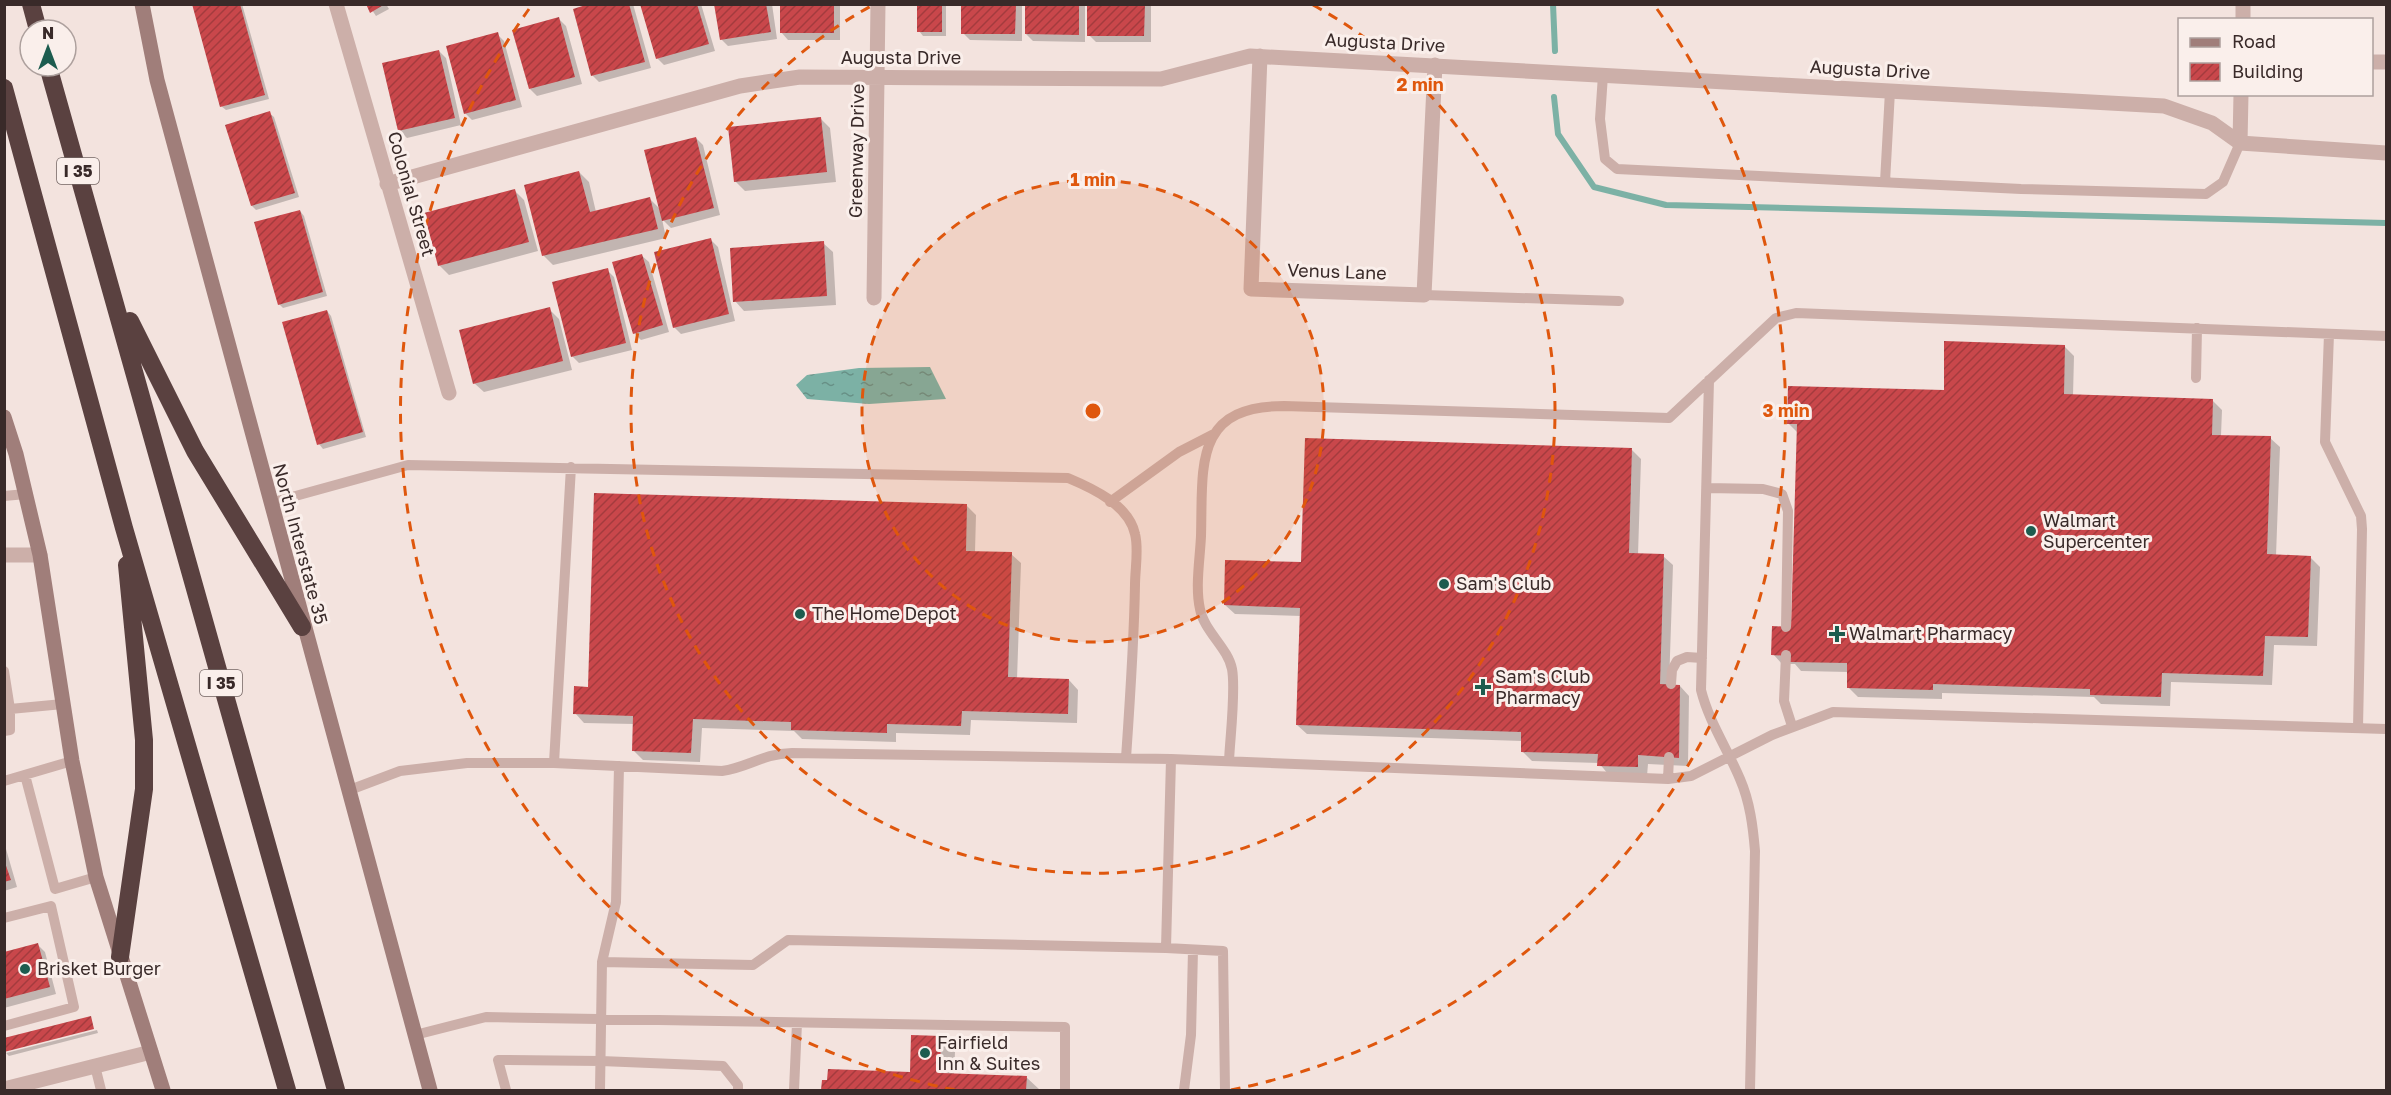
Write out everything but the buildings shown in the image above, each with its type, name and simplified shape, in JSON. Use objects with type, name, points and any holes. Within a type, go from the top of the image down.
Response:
[{"type":"highway","name":"I 35","points":[[51,78],[336,1090]]},
{"type":"highway","name":"I 35","points":[[4,88],[124,528],[287,1090]]},
{"type":"highway","points":[[108,276],[157,379],[195,451],[302,627]]},
{"type":"highway","points":[[120,957],[136,855],[144,779],[144,740],[124,528]]},
{"type":"main road","name":"North Interstate 35","points":[[142,4],[157,80],[302,627],[429,1090]]},
{"type":"main road","points":[[4,417],[26,494],[40,555],[72,761],[96,877],[163,1090]]},
{"type":"street","name":"Colonial Street","points":[[336,4],[448,393]]},
{"type":"street","name":"Greenway Drive","points":[[874,298],[878,4]]},
{"type":"street","name":"Augusta Drive","points":[[387,184],[740,86],[800,77],[1161,79],[1191,73],[1231,60],[1260,56],[2164,106],[2212,123],[2240,143]]},
{"type":"street","name":"Venus Lane","points":[[1260,56],[1251,289],[1424,294]]},
{"type":"street","points":[[1424,294],[1435,65]]},
{"type":"street","points":[[2241,96],[2240,143],[2386,153]]},
{"type":"street","points":[[4,555],[40,555]]},
{"type":"street","points":[[4,1089],[151,1052]]},
{"type":"lane","points":[[1604,75],[1600,119],[1605,159],[1617,169],[2206,194],[2223,182],[2240,143]]},
{"type":"lane","points":[[1885,182],[1890,91]]},
{"type":"lane","points":[[1424,294],[1619,301]]},
{"type":"lane","points":[[1229,761],[1232,668],[1199,607],[1203,469],[1214,434],[1219,426],[1237,414],[1258,406],[1670,418],[1776,318],[1796,313],[2386,336]]},
{"type":"lane","points":[[2196,378],[2197,328]]},
{"type":"lane","points":[[2329,334],[2325,442],[2361,516],[2362,529],[2358,728]]},
{"type":"lane","points":[[1709,380],[1701,690],[1707,715],[1730,756],[1745,791],[1752,821],[1755,851],[1750,1090]]},
{"type":"lane","points":[[1110,501],[1179,452],[1214,434]]},
{"type":"lane","points":[[270,503],[408,465],[1068,478],[1093,488],[1110,501],[1124,514],[1136,534],[1134,642],[1126,758]]},
{"type":"lane","points":[[554,763],[571,467]]},
{"type":"lane","points":[[1707,488],[1763,489],[1782,494],[1788,511],[1786,627]]},
{"type":"lane","points":[[4,496],[26,494]]},
{"type":"lane","points":[[1785,655],[1784,701],[1792,726]]},
{"type":"lane","points":[[1671,684],[1672,670],[1677,661],[1687,657],[1702,658]]},
{"type":"lane","points":[[4,671],[10,709],[10,730],[4,731]]},
{"type":"lane","points":[[10,709],[63,704]]},
{"type":"lane","points":[[347,791],[400,771],[429,766],[554,763],[722,771],[738,768],[769,754],[792,753],[1171,759],[1668,779],[1691,776],[1792,726],[1833,712],[2386,729]]},
{"type":"lane","points":[[1668,779],[1669,757]]},
{"type":"lane","points":[[1166,948],[1171,759]]},
{"type":"lane","points":[[4,781],[72,761]]},
{"type":"lane","points":[[600,1090],[602,962],[616,902],[619,766]]},
{"type":"lane","points":[[4,1026],[74,1007],[51,906],[56,889],[25,775]]},
{"type":"lane","points":[[56,889],[96,877]]},
{"type":"lane","points":[[4,918],[51,906]]},
{"type":"lane","points":[[602,962],[753,964],[788,940],[1223,951],[1225,1090]]},
{"type":"lane","points":[[1184,1090],[1191,1035],[1193,950]]},
{"type":"lane","points":[[415,1035],[486,1017],[1065,1027],[1065,1090]]},
{"type":"lane","points":[[794,1090],[797,1023]]},
{"type":"lane","points":[[506,1090],[498,1060],[723,1066],[738,1085],[738,1090]]},
{"type":"lane","points":[[95,1066],[101,1090]]},
{"type":"water","points":[[930,367],[946,399],[869,404],[807,399],[796,385],[807,375],[859,368]]},
{"type":"waterway","points":[[1553,4],[1555,51]]},
{"type":"waterway","points":[[1554,97],[1558,134],[1594,187],[1666,205],[2386,223]]},
{"type":"place","name":"Walmart Supercenter","points":[[2031,531]]},
{"type":"place","name":"Sam's Club","points":[[1444,584]]},
{"type":"place","name":"The Home Depot","points":[[800,614]]},
{"type":"place","name":"Walmart Pharmacy","points":[[1837,634]]},
{"type":"place","name":"Sam's Club Pharmacy","points":[[1483,687]]},
{"type":"place","name":"Brisket Burger","points":[[25,969]]},
{"type":"place","name":"Fairfield Inn & Suites","points":[[925,1053]]}]
